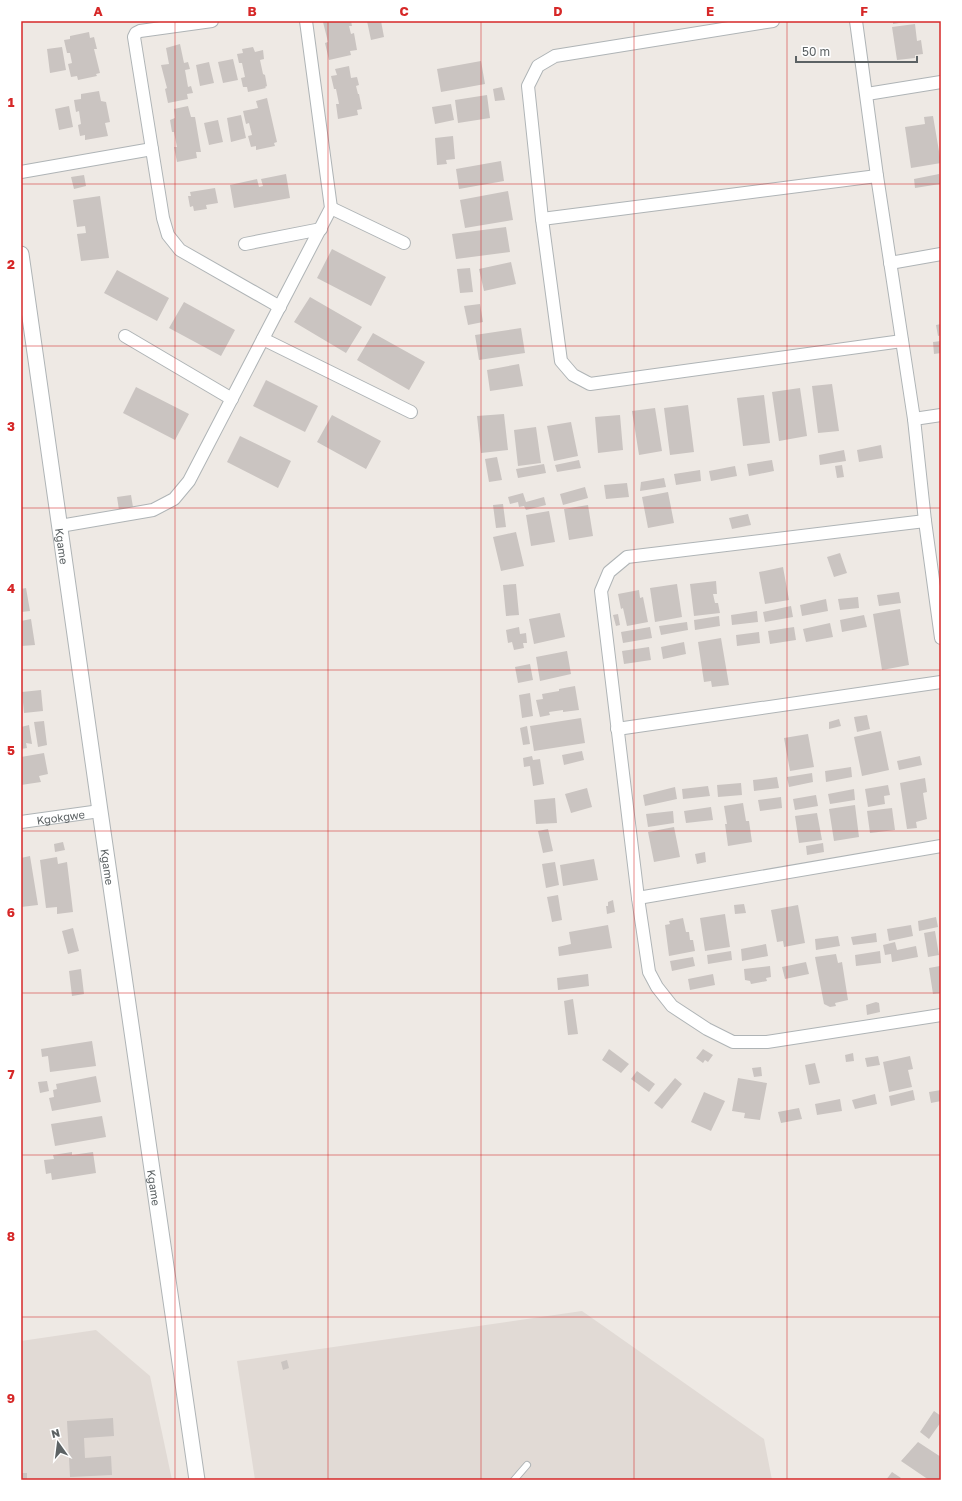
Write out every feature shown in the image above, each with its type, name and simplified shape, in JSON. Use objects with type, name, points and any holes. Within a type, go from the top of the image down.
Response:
[{"type":"street","points":[[212,21],[140,31],[136,33],[134,37],[163,218],[168,235],[180,250],[280,307]]},
{"type":"street","points":[[60,526],[153,510],[174,499],[189,480],[264,339],[331,208],[306,21]]},
{"type":"street","points":[[773,21],[555,56],[538,66],[528,86],[542,219],[561,361],[573,375],[590,384],[902,341]]},
{"type":"street","points":[[856,21],[877,176],[914,418],[925,521],[938,588],[941,638]]},
{"type":"street","points":[[867,94],[941,82]]},
{"type":"street","points":[[21,172],[152,149]]},
{"type":"street","points":[[542,219],[877,176]]},
{"type":"street","points":[[331,208],[404,243]]},
{"type":"street","points":[[245,244],[320,229]]},
{"type":"street","name":"Kgame","points":[[21,254],[100,811],[198,1480]]},
{"type":"street","points":[[890,263],[941,254]]},
{"type":"street","points":[[125,336],[232,399]]},
{"type":"street","points":[[264,339],[411,412]]},
{"type":"street","points":[[914,418],[941,415]]},
{"type":"street","points":[[925,521],[626,557],[609,572],[601,591],[638,898],[649,972],[657,987],[672,1006],[707,1029],[733,1042],[768,1042],[941,1016]]},
{"type":"street","points":[[617,729],[941,682]]},
{"type":"street","name":"Kgokgwe","points":[[21,822],[100,811]]},
{"type":"street","points":[[638,898],[941,846]]},
{"type":"lane","points":[[514,1480],[527,1465]]},
{"type":"shaded area","points":[[582,1311],[764,1439],[772,1480],[255,1480],[237,1361]]},
{"type":"shaded area","points":[[96,1330],[150,1376],[172,1480],[21,1480],[21,1341]]},
{"type":"building","points":[[351,21],[352,26],[349,26],[351,34],[354,33],[357,50],[350,51],[351,55],[329,60],[325,43],[328,42],[323,22]]},
{"type":"building","points":[[367,21],[381,21],[384,37],[371,40]]},
{"type":"building","points":[[893,21],[905,21],[905,22],[893,24]]},
{"type":"building","points":[[915,24],[917,41],[921,40],[923,54],[915,55],[915,58],[897,60],[892,27]]},
{"type":"building","points":[[89,32],[90,38],[94,37],[97,49],[94,49],[100,73],[96,74],[97,76],[78,80],[77,76],[71,77],[68,64],[72,63],[70,53],[67,53],[64,40],[70,39],[70,36]]},
{"type":"building","points":[[180,44],[184,63],[188,62],[190,69],[185,70],[188,87],[191,86],[193,93],[187,94],[188,99],[168,103],[165,89],[167,88],[161,65],[169,64],[166,48]]},
{"type":"building","points":[[62,47],[66,70],[50,73],[47,49]]},
{"type":"building","points":[[253,47],[255,52],[263,50],[264,59],[260,60],[267,86],[265,87],[266,88],[248,92],[247,87],[243,87],[241,78],[245,77],[242,63],[239,63],[237,54],[243,53],[242,49]]},
{"type":"building","points":[[233,59],[238,80],[223,83],[218,62]]},
{"type":"building","points":[[481,61],[485,84],[441,92],[437,69]]},
{"type":"building","points":[[209,62],[214,83],[200,86],[196,65]]},
{"type":"building","points":[[349,66],[351,78],[357,77],[359,85],[356,86],[362,109],[357,110],[358,115],[338,119],[336,104],[339,104],[336,89],[334,89],[331,76],[337,75],[335,69]]},
{"type":"building","points":[[502,87],[505,100],[495,101],[493,89]]},
{"type":"building","points":[[99,91],[101,101],[106,102],[110,122],[105,123],[108,136],[85,140],[85,135],[80,136],[78,125],[81,124],[79,111],[76,112],[74,100],[81,99],[81,94]]},
{"type":"building","points":[[487,95],[490,118],[458,123],[455,100]]},
{"type":"building","points":[[267,98],[277,142],[274,143],[275,146],[256,150],[256,146],[251,147],[248,136],[252,135],[249,123],[246,124],[243,111],[258,108],[256,101]]},
{"type":"building","points":[[451,104],[454,120],[435,124],[432,107]]},
{"type":"building","points":[[69,106],[73,127],[59,130],[55,109]]},
{"type":"building","points":[[188,106],[191,117],[195,117],[201,152],[196,152],[197,158],[177,162],[174,147],[177,147],[170,120],[175,118],[174,109]]},
{"type":"building","points":[[241,115],[246,138],[231,142],[227,118]]},
{"type":"building","points":[[933,116],[941,163],[911,168],[905,127],[925,124],[924,117]]},
{"type":"building","points":[[218,120],[223,142],[209,145],[204,123]]},
{"type":"building","points":[[453,136],[455,159],[446,160],[447,164],[437,165],[435,138]]},
{"type":"building","points":[[501,161],[504,181],[459,189],[456,169]]},
{"type":"building","points":[[286,174],[290,198],[234,208],[230,185],[257,179],[259,187],[263,186],[261,179]]},
{"type":"building","points":[[939,174],[940,184],[915,188],[914,179]]},
{"type":"building","points":[[84,175],[86,186],[74,189],[71,177]]},
{"type":"building","points":[[215,188],[218,203],[206,205],[207,209],[194,211],[193,206],[190,207],[188,196],[191,196],[190,192]]},
{"type":"building","points":[[508,191],[513,220],[465,228],[460,200]]},
{"type":"building","points":[[100,196],[109,258],[81,261],[77,234],[86,233],[85,226],[77,227],[73,200]]},
{"type":"building","points":[[506,227],[510,252],[456,259],[452,234]]},
{"type":"building","points":[[332,249],[386,277],[371,306],[317,278]]},
{"type":"building","points":[[511,262],[516,284],[484,291],[479,269]]},
{"type":"building","points":[[470,268],[473,292],[460,293],[457,269]]},
{"type":"building","points":[[117,270],[169,298],[157,321],[104,293]]},
{"type":"building","points":[[310,297],[362,327],[346,353],[294,322]]},
{"type":"building","points":[[184,302],[235,330],[221,356],[169,328]]},
{"type":"building","points":[[480,304],[483,322],[468,325],[464,306]]},
{"type":"building","points":[[941,324],[941,335],[938,336],[936,325]]},
{"type":"building","points":[[521,328],[525,353],[479,360],[475,335]]},
{"type":"building","points":[[373,333],[425,362],[409,390],[357,360]]},
{"type":"building","points":[[941,341],[941,353],[934,354],[933,342]]},
{"type":"building","points":[[519,364],[523,386],[490,391],[487,370]]},
{"type":"building","points":[[266,380],[318,406],[305,432],[253,406]]},
{"type":"building","points":[[832,384],[839,431],[818,433],[812,386]]},
{"type":"building","points":[[136,387],[189,414],[175,440],[123,413]]},
{"type":"building","points":[[800,388],[807,436],[779,441],[772,392]]},
{"type":"building","points":[[764,395],[770,443],[743,446],[737,398]]},
{"type":"building","points":[[688,405],[694,452],[670,455],[664,408]]},
{"type":"building","points":[[655,408],[662,451],[639,455],[632,411]]},
{"type":"building","points":[[504,414],[508,450],[481,453],[477,416]]},
{"type":"building","points":[[332,415],[381,441],[366,469],[317,442]]},
{"type":"building","points":[[620,415],[623,450],[598,453],[595,417]]},
{"type":"building","points":[[571,422],[578,456],[554,461],[547,426]]},
{"type":"building","points":[[536,427],[541,463],[518,466],[514,430]]},
{"type":"building","points":[[240,436],[291,461],[278,488],[227,462]]},
{"type":"building","points":[[881,445],[883,458],[859,462],[857,450]]},
{"type":"building","points":[[844,450],[846,461],[820,465],[819,455]]},
{"type":"building","points":[[497,457],[502,480],[489,482],[485,459]]},
{"type":"building","points":[[579,460],[581,468],[557,472],[555,465]]},
{"type":"building","points":[[772,460],[774,471],[749,476],[747,464]]},
{"type":"building","points":[[544,464],[546,473],[518,478],[516,469]]},
{"type":"building","points":[[842,465],[844,477],[837,478],[835,466]]},
{"type":"building","points":[[735,466],[737,476],[711,481],[709,471]]},
{"type":"building","points":[[700,470],[701,481],[676,485],[674,474]]},
{"type":"building","points":[[664,478],[666,487],[640,491],[641,482]]},
{"type":"building","points":[[627,483],[629,497],[606,499],[604,485]]},
{"type":"building","points":[[585,487],[588,498],[563,505],[560,494]]},
{"type":"building","points":[[668,492],[674,523],[648,528],[642,497]]},
{"type":"building","points":[[523,493],[526,502],[544,497],[546,505],[526,510],[524,506],[519,507],[518,502],[510,504],[508,497]]},
{"type":"building","points":[[131,495],[133,507],[119,510],[117,497]]},
{"type":"building","points":[[503,504],[506,527],[496,528],[493,505]]},
{"type":"building","points":[[588,505],[593,536],[569,540],[564,509]]},
{"type":"building","points":[[549,511],[555,542],[531,546],[526,515]]},
{"type":"building","points":[[748,514],[751,525],[732,529],[729,518]]},
{"type":"building","points":[[516,532],[524,566],[501,571],[493,537]]},
{"type":"building","points":[[840,553],[847,573],[834,577],[827,557]]},
{"type":"building","points":[[783,567],[789,600],[765,604],[759,572]]},
{"type":"building","points":[[716,581],[717,594],[713,594],[715,603],[718,603],[720,613],[694,616],[690,584]]},
{"type":"building","points":[[516,584],[519,615],[506,616],[503,585]]},
{"type":"building","points":[[677,584],[682,617],[655,622],[650,588]]},
{"type":"building","points":[[26,588],[30,611],[21,612],[21,589]]},
{"type":"building","points":[[639,590],[640,598],[643,597],[648,622],[627,626],[618,594]]},
{"type":"building","points":[[899,592],[901,603],[879,606],[877,595]]},
{"type":"building","points":[[858,597],[859,608],[840,610],[838,599]]},
{"type":"building","points":[[826,599],[828,611],[802,616],[800,605]]},
{"type":"building","points":[[791,606],[793,617],[765,622],[763,612]]},
{"type":"building","points":[[900,609],[909,665],[882,670],[873,614]]},
{"type":"building","points":[[757,611],[758,622],[732,625],[731,615]]},
{"type":"building","points":[[560,613],[565,637],[534,644],[529,619]]},
{"type":"building","points":[[618,614],[620,625],[616,626],[613,615]]},
{"type":"building","points":[[864,615],[867,627],[842,632],[840,620]]},
{"type":"building","points":[[719,616],[720,626],[695,630],[694,620]]},
{"type":"building","points":[[31,619],[35,645],[21,646],[21,621]]},
{"type":"building","points":[[687,622],[688,630],[661,635],[659,626]]},
{"type":"building","points":[[830,623],[833,637],[806,642],[803,629]]},
{"type":"building","points":[[519,627],[520,634],[526,633],[527,643],[523,643],[524,648],[514,650],[512,642],[508,643],[506,630]]},
{"type":"building","points":[[650,627],[652,638],[623,643],[621,632]]},
{"type":"building","points":[[794,627],[796,640],[770,644],[768,631]]},
{"type":"building","points":[[759,632],[760,643],[737,646],[736,635]]},
{"type":"building","points":[[721,638],[729,685],[712,687],[711,681],[704,682],[698,642]]},
{"type":"building","points":[[684,642],[686,654],[663,659],[661,647]]},
{"type":"building","points":[[649,647],[651,660],[624,664],[622,651]]},
{"type":"building","points":[[567,651],[571,674],[540,681],[536,657]]},
{"type":"building","points":[[530,664],[533,680],[518,683],[515,667]]},
{"type":"building","points":[[575,686],[579,710],[549,712],[550,715],[540,717],[536,700],[543,699],[542,694]]},
{"type":"building","points":[[41,690],[43,711],[24,713],[22,692]]},
{"type":"building","points":[[530,693],[533,716],[522,718],[519,695]]},
{"type":"building","points":[[867,715],[870,729],[857,732],[854,717]]},
{"type":"building","points":[[581,718],[585,743],[534,751],[530,726]]},
{"type":"building","points":[[839,719],[841,726],[829,729],[829,722]]},
{"type":"building","points":[[44,721],[47,745],[38,747],[34,722]]},
{"type":"building","points":[[29,725],[32,744],[26,743],[27,748],[21,749],[21,727]]},
{"type":"building","points":[[527,726],[530,744],[523,745],[520,728]]},
{"type":"building","points":[[881,731],[889,770],[862,776],[854,737]]},
{"type":"building","points":[[808,734],[814,767],[790,771],[784,738]]},
{"type":"building","points":[[582,751],[584,760],[564,765],[562,755]]},
{"type":"building","points":[[44,753],[48,774],[39,776],[41,782],[21,785],[21,757]]},
{"type":"building","points":[[532,756],[533,760],[540,759],[544,784],[533,786],[530,766],[524,767],[523,758]]},
{"type":"building","points":[[920,756],[922,765],[899,770],[897,761]]},
{"type":"building","points":[[851,767],[852,777],[826,782],[825,771]]},
{"type":"building","points":[[812,773],[813,782],[789,787],[787,777]]},
{"type":"building","points":[[777,777],[779,788],[754,791],[753,780]]},
{"type":"building","points":[[925,778],[927,792],[923,793],[927,819],[916,822],[917,828],[907,829],[900,783]]},
{"type":"building","points":[[741,783],[742,795],[718,797],[717,785]]},
{"type":"building","points":[[888,785],[890,795],[884,796],[885,804],[868,807],[865,789]]},
{"type":"building","points":[[708,786],[710,796],[683,799],[682,789]]},
{"type":"building","points":[[675,787],[677,799],[645,806],[643,795]]},
{"type":"building","points":[[587,788],[592,807],[571,813],[565,794]]},
{"type":"building","points":[[854,789],[855,800],[830,804],[828,794]]},
{"type":"building","points":[[816,795],[818,806],[795,810],[793,799]]},
{"type":"building","points":[[781,797],[782,808],[760,811],[758,800]]},
{"type":"building","points":[[555,798],[557,823],[536,824],[534,800]]},
{"type":"building","points":[[743,803],[746,821],[749,821],[752,842],[728,846],[724,806]]},
{"type":"building","points":[[855,805],[859,837],[834,841],[829,809]]},
{"type":"building","points":[[711,807],[713,820],[686,823],[684,811]]},
{"type":"building","points":[[892,808],[895,830],[870,833],[867,811]]},
{"type":"building","points":[[673,811],[674,823],[648,827],[646,814]]},
{"type":"building","points":[[817,813],[822,840],[799,843],[795,816]]},
{"type":"building","points":[[674,827],[680,857],[654,862],[648,832]]},
{"type":"building","points":[[548,829],[553,851],[543,853],[538,831]]},
{"type":"building","points":[[63,842],[65,850],[55,852],[54,844]]},
{"type":"building","points":[[823,843],[824,852],[807,855],[806,846]]},
{"type":"building","points":[[705,852],[706,862],[697,864],[695,854]]},
{"type":"building","points":[[30,856],[38,905],[21,907],[21,858]]},
{"type":"building","points":[[57,857],[58,864],[67,862],[73,912],[57,914],[57,907],[46,908],[40,860]]},
{"type":"building","points":[[594,859],[598,880],[563,886],[560,865]]},
{"type":"building","points":[[555,862],[559,885],[546,888],[542,864]]},
{"type":"building","points":[[558,895],[562,920],[552,922],[547,897]]},
{"type":"building","points":[[613,900],[615,912],[607,914],[606,906],[608,906],[608,902]]},
{"type":"building","points":[[744,904],[746,913],[735,914],[734,905]]},
{"type":"building","points":[[798,905],[805,943],[784,947],[783,941],[777,942],[771,910]]},
{"type":"building","points":[[725,914],[730,947],[705,951],[700,918]]},
{"type":"building","points":[[936,917],[938,927],[919,931],[918,921]]},
{"type":"building","points":[[683,918],[686,932],[689,932],[690,940],[693,940],[695,951],[669,956],[665,925],[670,924],[669,921]]},
{"type":"building","points":[[608,925],[612,948],[559,956],[558,947],[571,944],[569,932]]},
{"type":"building","points":[[911,925],[913,936],[889,941],[887,929]]},
{"type":"building","points":[[73,928],[79,951],[68,954],[62,931]]},
{"type":"building","points":[[935,931],[939,955],[928,957],[924,933]]},
{"type":"building","points":[[876,933],[877,942],[853,945],[851,937]]},
{"type":"building","points":[[838,936],[840,946],[816,950],[815,939]]},
{"type":"building","points":[[895,942],[897,950],[916,946],[918,957],[892,962],[891,954],[885,955],[883,945]]},
{"type":"building","points":[[766,944],[768,956],[742,961],[741,949]]},
{"type":"building","points":[[731,951],[732,960],[708,964],[707,955]]},
{"type":"building","points":[[880,951],[881,963],[856,966],[855,955]]},
{"type":"building","points":[[836,954],[838,963],[842,962],[848,1000],[835,1003],[836,1006],[830,1007],[824,1004],[815,957]]},
{"type":"building","points":[[693,957],[695,966],[672,971],[670,961]]},
{"type":"building","points":[[806,962],[809,974],[785,979],[782,967]]},
{"type":"building","points":[[770,966],[771,977],[766,978],[767,981],[751,984],[750,981],[745,980],[744,969]]},
{"type":"building","points":[[940,966],[941,993],[933,994],[929,968]]},
{"type":"building","points":[[81,969],[84,994],[72,996],[69,971]]},
{"type":"building","points":[[588,974],[589,986],[558,990],[557,978]]},
{"type":"building","points":[[713,974],[715,985],[690,990],[688,979]]},
{"type":"building","points":[[573,999],[578,1034],[568,1035],[564,1001]]},
{"type":"building","points":[[876,1002],[879,1003],[880,1012],[867,1015],[866,1005]]},
{"type":"building","points":[[92,1041],[96,1066],[50,1072],[48,1056],[42,1057],[41,1049]]},
{"type":"building","points":[[609,1049],[629,1064],[621,1073],[602,1060]]},
{"type":"building","points":[[703,1049],[713,1055],[708,1062],[705,1060],[703,1063],[696,1058]]},
{"type":"building","points":[[853,1053],[854,1061],[846,1062],[845,1055]]},
{"type":"building","points":[[878,1056],[880,1065],[867,1067],[865,1058]]},
{"type":"building","points":[[910,1056],[913,1069],[908,1070],[912,1087],[889,1092],[883,1062]]},
{"type":"building","points":[[815,1063],[820,1083],[809,1085],[805,1065]]},
{"type":"building","points":[[761,1067],[762,1076],[754,1077],[752,1068]]},
{"type":"building","points":[[637,1071],[655,1084],[649,1092],[631,1079]]},
{"type":"building","points":[[96,1076],[101,1102],[52,1111],[49,1098],[54,1097],[53,1090],[57,1089],[56,1084]]},
{"type":"building","points":[[675,1078],[682,1084],[662,1109],[654,1103]]},
{"type":"building","points":[[738,1078],[767,1083],[760,1120],[744,1118],[745,1113],[732,1111]]},
{"type":"building","points":[[47,1081],[49,1091],[40,1093],[38,1082]]},
{"type":"building","points":[[913,1090],[915,1100],[891,1106],[889,1096]]},
{"type":"building","points":[[941,1090],[941,1101],[931,1103],[929,1092]]},
{"type":"building","points":[[704,1092],[725,1101],[711,1131],[691,1122]]},
{"type":"building","points":[[875,1094],[877,1104],[855,1109],[852,1100]]},
{"type":"building","points":[[840,1099],[842,1111],[817,1115],[815,1104]]},
{"type":"building","points":[[799,1108],[802,1119],[781,1123],[778,1112]]},
{"type":"building","points":[[102,1116],[106,1137],[55,1146],[51,1124]]},
{"type":"building","points":[[72,1152],[72,1155],[93,1152],[96,1173],[52,1180],[51,1173],[46,1174],[44,1160],[54,1159],[53,1155]]},
{"type":"building","points":[[287,1360],[289,1368],[283,1370],[281,1362]]},
{"type":"building","points":[[934,1411],[941,1416],[941,1422],[929,1439],[920,1432]]},
{"type":"building","points":[[113,1418],[114,1436],[84,1438],[85,1458],[111,1456],[112,1475],[70,1477],[67,1421]]},
{"type":"building","points":[[918,1442],[941,1457],[941,1480],[929,1480],[901,1461]]},
{"type":"building","points":[[892,1472],[901,1478],[899,1480],[886,1480]]},
{"type":"building","points":[[21,1473],[27,1473],[27,1480],[21,1480]]}]
